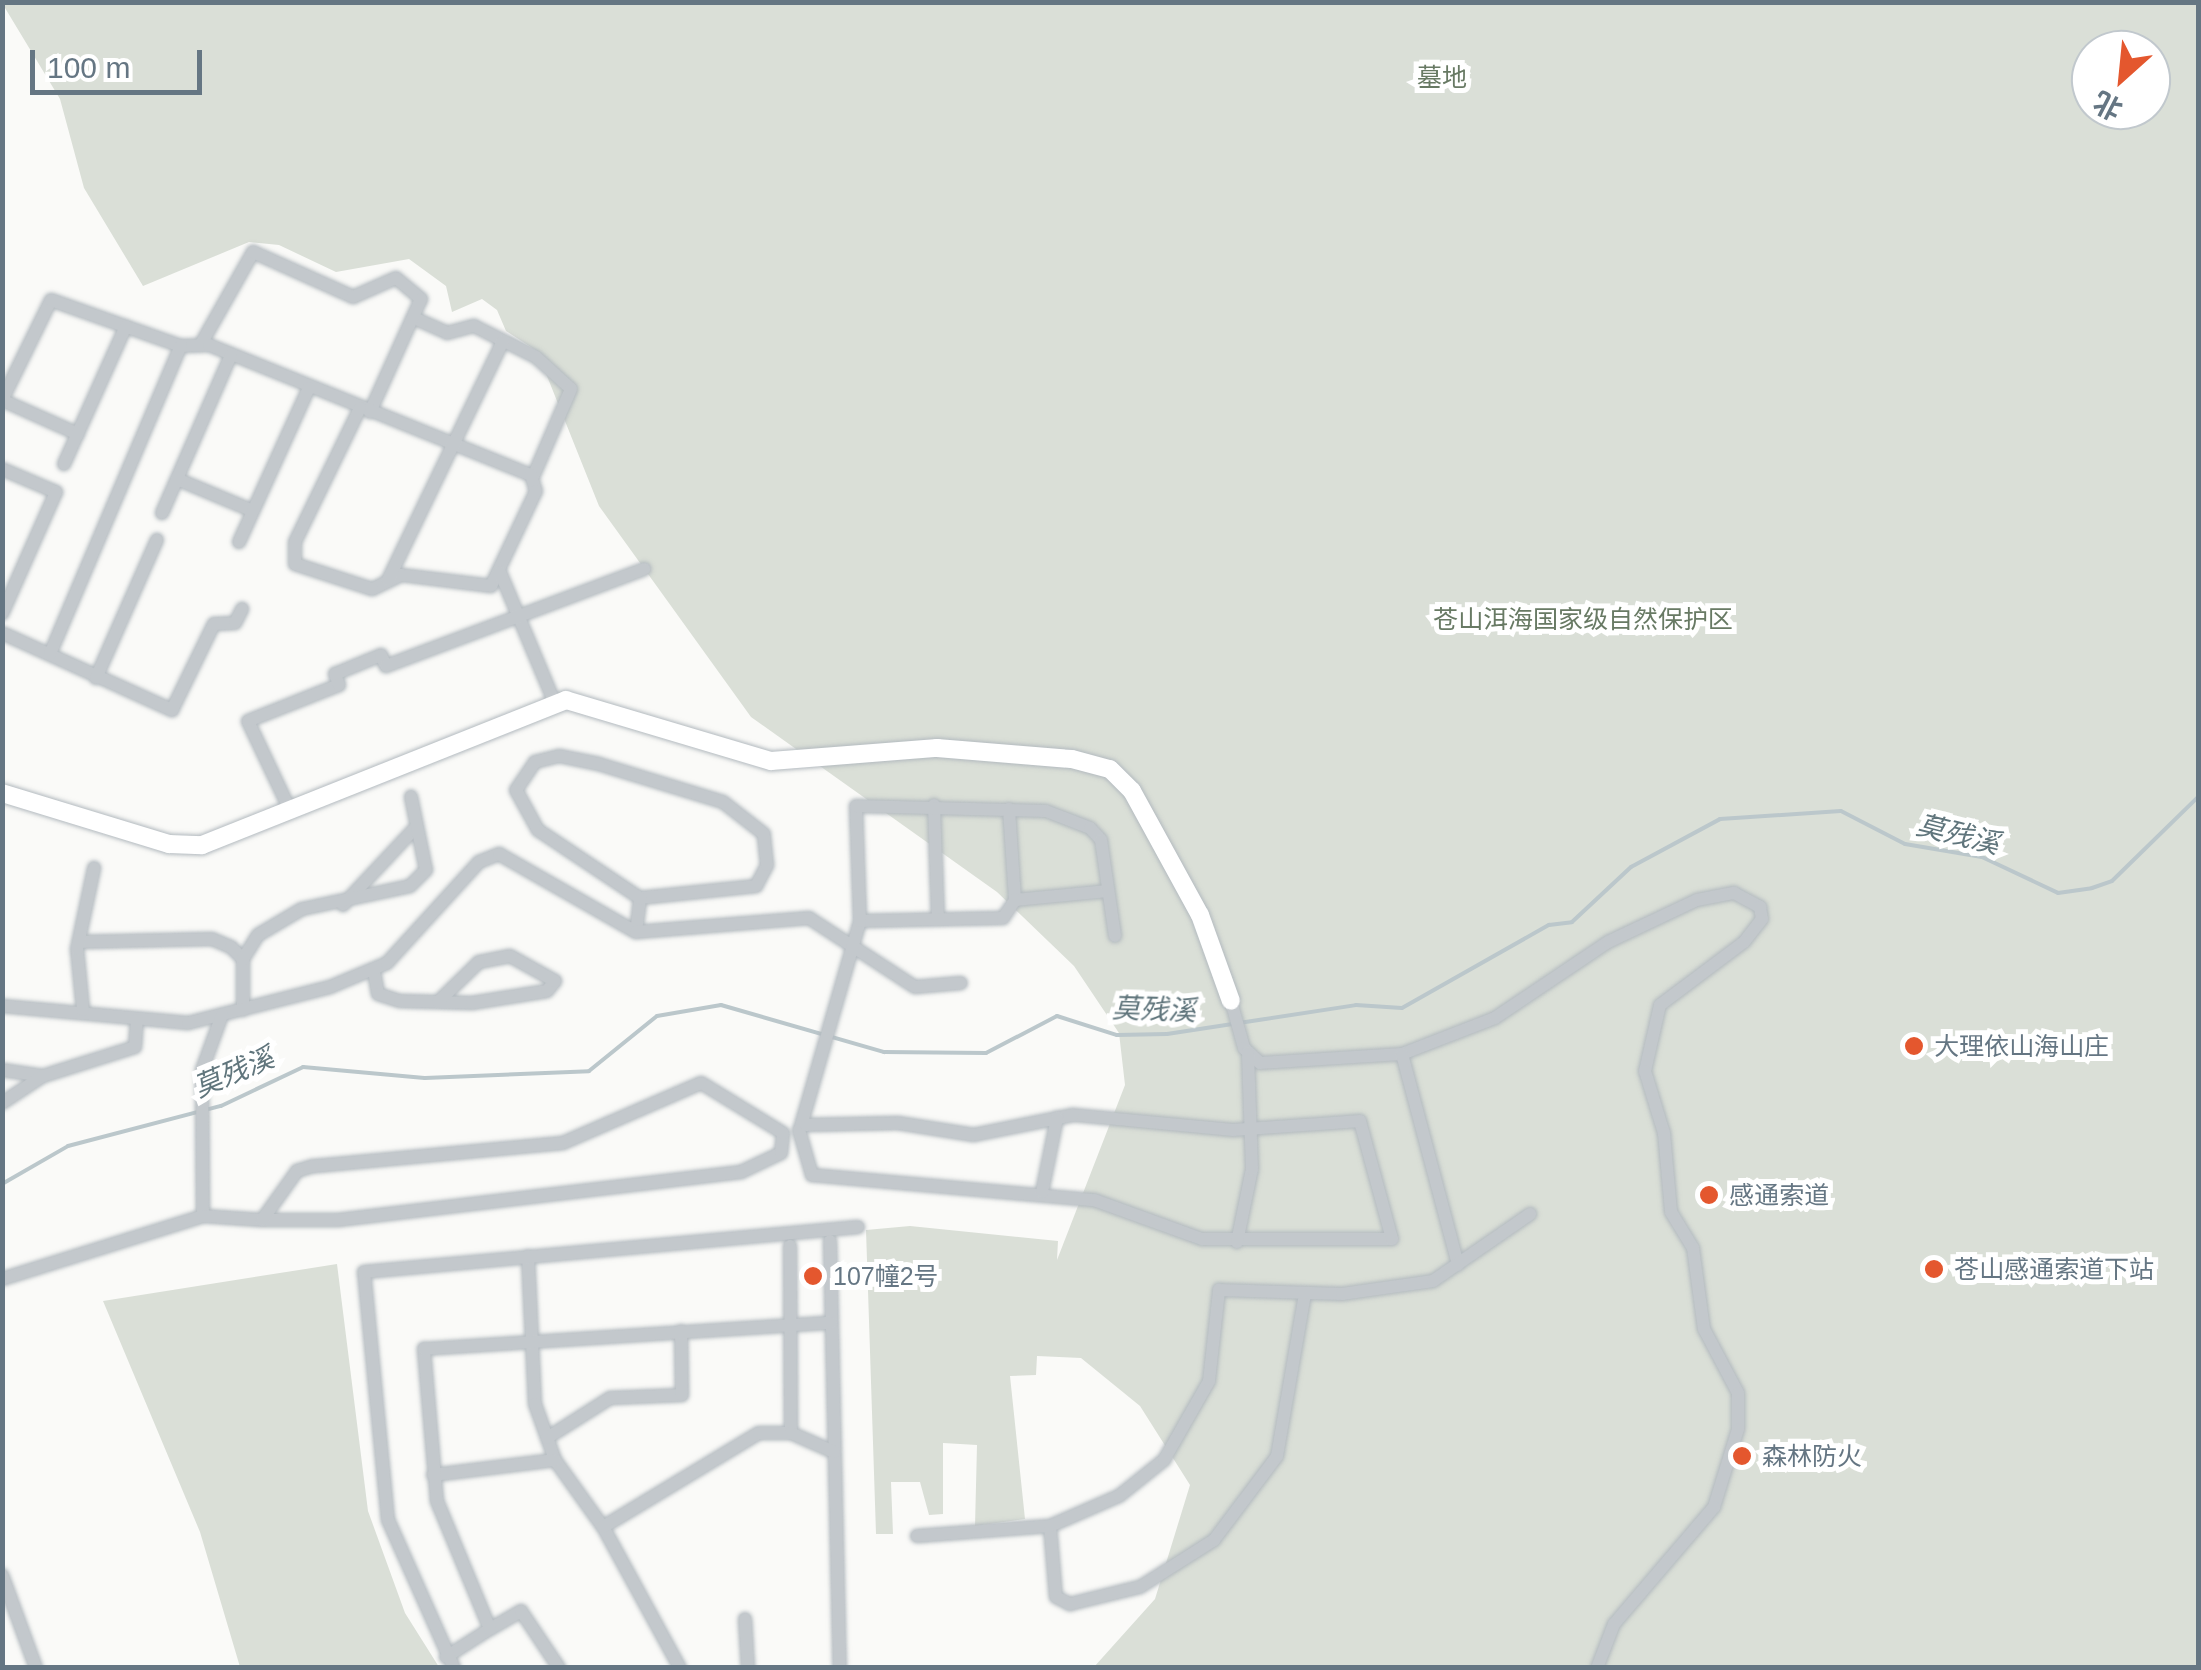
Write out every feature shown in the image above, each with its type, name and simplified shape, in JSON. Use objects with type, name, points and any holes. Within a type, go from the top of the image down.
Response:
[{"type":"street","points":[[201,344],[253,252],[357,298],[396,278],[420,294],[414,318],[293,558],[304,571],[372,589],[388,580],[503,341]]},
{"type":"street","points":[[78,434],[2,400],[51,300],[181,346],[201,344],[232,354],[365,410],[454,440],[533,477]]},
{"type":"street","points":[[388,580],[480,591],[500,572],[536,491],[533,477],[572,392],[503,341],[474,326],[447,333],[414,318]]},
{"type":"street","points":[[64,464],[126,326]]},
{"type":"street","points":[[50,654],[181,346]]},
{"type":"street","points":[[162,513],[232,354]]},
{"type":"street","points":[[239,542],[309,388]]},
{"type":"street","points":[[2,468],[56,492],[2,614]]},
{"type":"street","points":[[177,479],[253,510]]},
{"type":"street","points":[[96,678],[158,540]]},
{"type":"street","points":[[290,810],[248,721],[339,685],[334,674],[381,655],[386,666],[516,613],[644,569]]},
{"type":"street","points":[[500,572],[554,701]]},
{"type":"street","points":[[2,634],[172,710],[214,624],[235,623],[242,609]]},
{"type":"street","points":[[2,793],[180,846],[290,810],[554,701],[771,760],[938,748],[1110,770],[1178,871],[1231,1001],[1246,1050],[1243,1112],[1251,1129],[1237,1242]]},
{"type":"street","points":[[558,756],[705,797],[750,815],[764,834],[767,865],[756,886],[640,898],[538,830],[516,790],[536,762],[558,756]]},
{"type":"street","points":[[243,1010],[243,959],[258,935],[302,910],[343,905],[410,886],[426,870],[411,797]]},
{"type":"street","points":[[934,805],[938,920]]},
{"type":"street","points":[[262,1220],[297,1172],[313,1166],[563,1143],[701,1083],[783,1132],[802,1127],[898,1124],[974,1135],[1056,1118],[1251,1129],[1360,1121],[1392,1239],[1237,1242],[1042,1192],[812,1175],[800,1151],[802,1127],[860,921],[856,806],[934,805],[1046,811],[1093,831],[1115,936]]},
{"type":"street","points":[[860,921],[1003,918],[1015,900],[1009,809]]},
{"type":"street","points":[[343,905],[416,826]]},
{"type":"street","points":[[2,1006],[83,1010],[137,1020],[222,1015],[374,971],[499,854],[636,932],[794,915],[853,941],[915,986],[962,984]]},
{"type":"street","points":[[83,1010],[79,942],[94,868]]},
{"type":"street","points":[[1015,900],[1108,891]]},
{"type":"street","points":[[1246,1050],[1276,1065],[1402,1054],[1496,1018],[1608,942],[1697,900],[1734,892],[1760,907],[1762,920],[1744,942],[1660,1005],[1645,1072],[1664,1132],[1671,1212],[1693,1248],[1704,1329],[1738,1393],[1738,1429],[1714,1507],[1614,1624],[1598,1668]]},
{"type":"street","points":[[636,932],[640,898]]},
{"type":"street","points":[[79,942],[212,939],[243,959]]},
{"type":"street","points":[[374,971],[378,994],[438,1002],[548,991],[554,981],[540,966],[494,959],[478,962],[438,1002]]},
{"type":"street","points":[[203,1216],[202,1102],[222,1015]]},
{"type":"street","points":[[2,1104],[42,1076],[136,1047],[137,1020]]},
{"type":"street","points":[[1402,1054],[1458,1264]]},
{"type":"street","points":[[2,1070],[42,1076]]},
{"type":"street","points":[[1042,1192],[1056,1118]]},
{"type":"street","points":[[781,1154],[783,1132]]},
{"type":"street","points":[[2,1279],[203,1216],[338,1220],[741,1172],[781,1154],[800,1151]]},
{"type":"street","points":[[918,1536],[1050,1526],[1118,1496],[1193,1424],[1209,1382],[1219,1290],[1305,1294],[1396,1288],[1458,1264],[1530,1214]]},
{"type":"street","points":[[559,1668],[521,1610],[450,1662],[388,1520],[359,1283],[368,1271],[858,1227]]},
{"type":"street","points":[[830,1241],[840,1668]]},
{"type":"street","points":[[790,1246],[791,1434]]},
{"type":"street","points":[[528,1256],[535,1404],[555,1460],[603,1527],[680,1668]]},
{"type":"street","points":[[1050,1526],[1056,1597],[1070,1604],[1140,1588],[1214,1540],[1277,1456],[1305,1294]]},
{"type":"street","points":[[490,1629],[451,1552],[433,1475],[424,1349],[534,1338],[831,1323]]},
{"type":"street","points":[[548,1438],[610,1398],[682,1395],[681,1331]]},
{"type":"street","points":[[603,1527],[759,1433],[791,1434],[834,1452]]},
{"type":"street","points":[[433,1475],[555,1460]]},
{"type":"street","points":[[2,1575],[36,1668]]},
{"type":"street","points":[[745,1619],[748,1668]]},
{"type":"green space","name":"苍山洱海国家级自然保护区","points":[[2,3],[2198,3],[2198,1667],[1094,1667],[1155,1599],[1190,1485],[1140,1406],[1081,1358],[1037,1356],[1036,1375],[1010,1376],[1025,1519],[975,1526],[977,1445],[943,1443],[943,1514],[929,1515],[920,1482],[891,1482],[893,1534],[876,1534],[866,1230],[910,1226],[1058,1241],[1057,1260],[1125,1085],[1119,1033],[1074,966],[997,892],[751,717],[599,506],[537,351],[506,331],[497,310],[482,299],[452,312],[446,286],[409,259],[336,272],[279,245],[249,242],[143,286],[84,188],[60,99]]},
{"type":"green space","points":[[337,1264],[368,1511],[405,1613],[439,1667],[240,1667],[200,1532],[103,1301]]},
{"type":"waterway","name":"莫残溪","points":[[2,1184],[68,1146],[221,1106],[303,1067],[425,1078],[589,1071],[657,1016],[721,1005],[884,1052],[986,1053],[1057,1016],[1117,1035],[1167,1034],[1356,1005],[1402,1008],[1549,925],[1572,922],[1631,867],[1720,819],[1841,811],[1905,844],[1982,857],[2058,893],[2092,888],[2112,881],[2198,797]]},
{"type":"place","name":"大理依山海山庄","points":[[1914,1046]]},
{"type":"place","name":"感通索道","points":[[1709,1195]]},
{"type":"place","name":"苍山感通索道下站","points":[[1934,1269]]},
{"type":"place","name":"107幢2号","points":[[813,1276]]},
{"type":"place","name":"森林防火","points":[[1742,1456]]},
{"type":"park label","name":"墓地","points":[[1442,77]]}]
